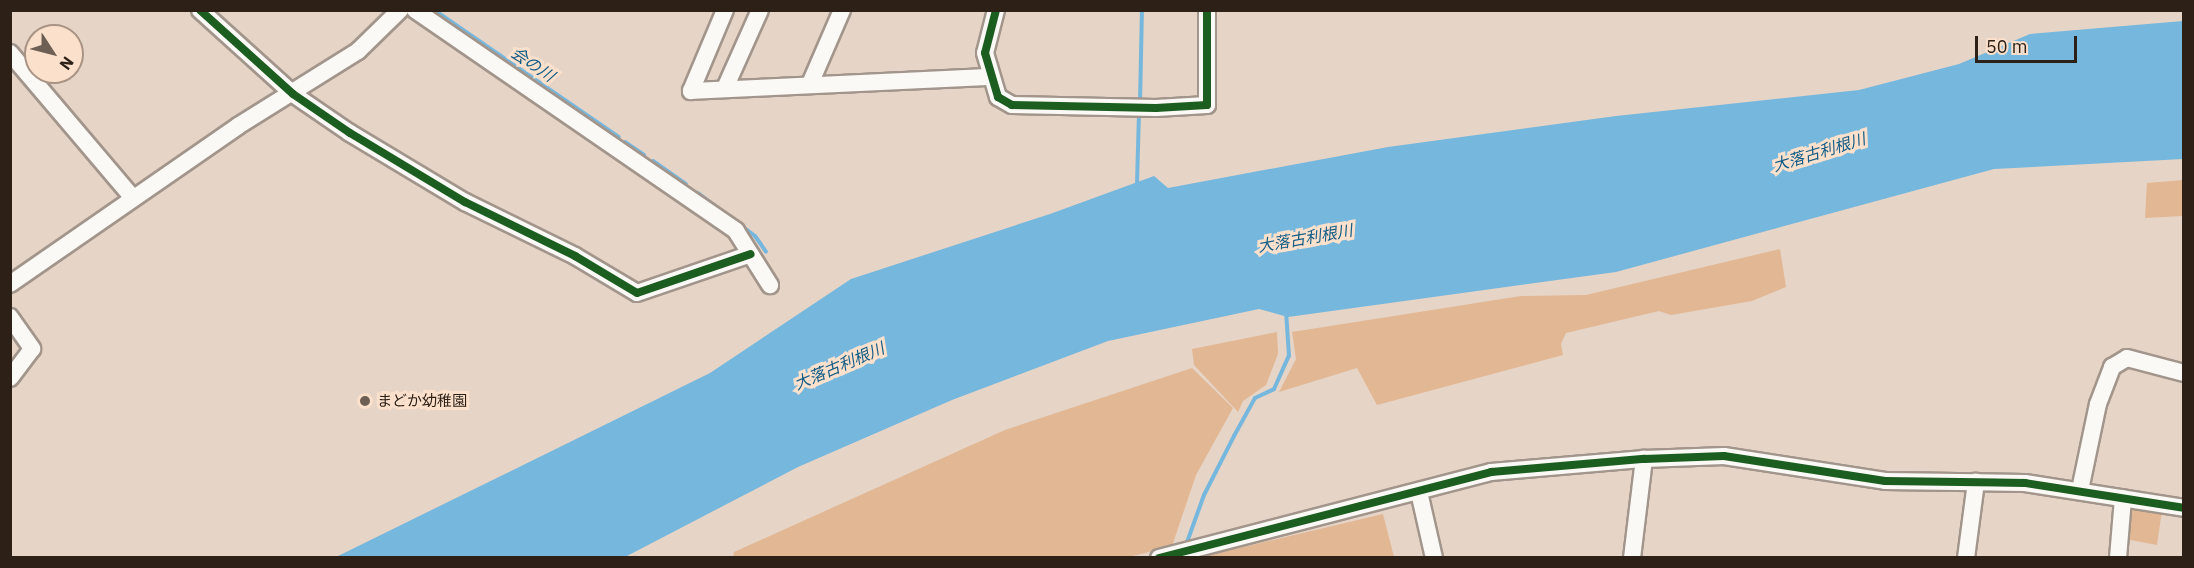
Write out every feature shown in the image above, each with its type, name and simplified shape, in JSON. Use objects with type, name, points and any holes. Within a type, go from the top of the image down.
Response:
[{"type":"street","points":[[200,10],[293,94],[465,202],[575,256],[637,293],[751,254]]},
{"type":"street","points":[[10,284],[238,126],[293,94],[358,51],[400,10]]},
{"type":"street","points":[[416,10],[736,231],[770,285]]},
{"type":"street","points":[[725,10],[692,91],[726,86],[990,77]]},
{"type":"street","points":[[726,86],[760,10]]},
{"type":"street","points":[[810,84],[842,10]]},
{"type":"street","points":[[996,10],[985,53],[990,77],[998,97],[1012,105],[1149,108],[1207,105],[1207,10]]},
{"type":"street","points":[[10,54],[133,198]]},
{"type":"street","points":[[10,317],[32,349],[10,378]]},
{"type":"street","points":[[2080,490],[2098,404],[2112,367],[2127,358],[2184,373]]},
{"type":"street","points":[[1160,558],[1491,472],[1644,459],[1724,456],[1885,481],[2025,483],[2184,508]]},
{"type":"street","points":[[1632,558],[1644,459]]},
{"type":"street","points":[[1966,558],[1976,482]]},
{"type":"street","points":[[1419,492],[1434,558]]},
{"type":"street","points":[[2118,558],[2123,498]]},
{"type":"shaded area","points":[[2183,180],[2183,216],[2145,218],[2147,183]]},
{"type":"shaded area","points":[[1780,249],[1786,287],[1752,301],[1671,315],[1659,311],[1566,333],[1561,344],[1563,355],[1377,405],[1357,368],[1279,392],[1296,359],[1292,332],[1521,296],[1586,295]]},
{"type":"shaded area","points":[[1277,332],[1278,354],[1266,385],[1243,401],[1238,412],[1194,365],[1192,349]]},
{"type":"shaded area","points":[[1192,368],[1233,408],[1196,475],[1172,546],[1125,558],[733,558],[734,552],[1005,430]]},
{"type":"shaded area","points":[[2133,505],[2162,510],[2157,545],[2125,539],[2128,509]]},
{"type":"shaded area","points":[[1383,514],[1394,557],[1201,557]]},
{"type":"water","name":"大落古利根川","points":[[2183,21],[2183,159],[1994,169],[1616,272],[1288,317],[1259,309],[1108,341],[952,400],[798,467],[625,557],[336,557],[710,373],[851,279],[1050,214],[1154,176],[1168,188],[1388,147],[1616,116],[1859,90],[1959,64],[2030,34]]},
{"type":"waterway","name":"会の川","points":[[434,10],[619,137]]},
{"type":"waterway","points":[[1140,103],[1142,10]]},
{"type":"waterway","points":[[1137,184],[1139,111]]},
{"type":"waterway","name":"会の川","points":[[625,142],[644,155]]},
{"type":"waterway","name":"会の川","points":[[653,161],[686,184]]},
{"type":"waterway","name":"会の川","points":[[698,193],[755,236],[766,252]]},
{"type":"waterway","points":[[1186,545],[1204,495],[1234,436],[1255,398],[1274,389],[1289,356],[1286,311]]},
{"type":"cycle path","points":[[200,10],[293,94],[350,133],[465,202],[575,256],[637,293],[751,254]]},
{"type":"cycle path","points":[[996,10],[985,53],[998,97],[1012,105],[1156,108],[1207,105],[1207,10]]},
{"type":"cycle path","points":[[1159,558],[1491,472],[1644,459],[1724,456],[1885,481],[2025,483],[2184,508]]},
{"type":"place","name":"まどか幼稚園","points":[[365,401]]}]
